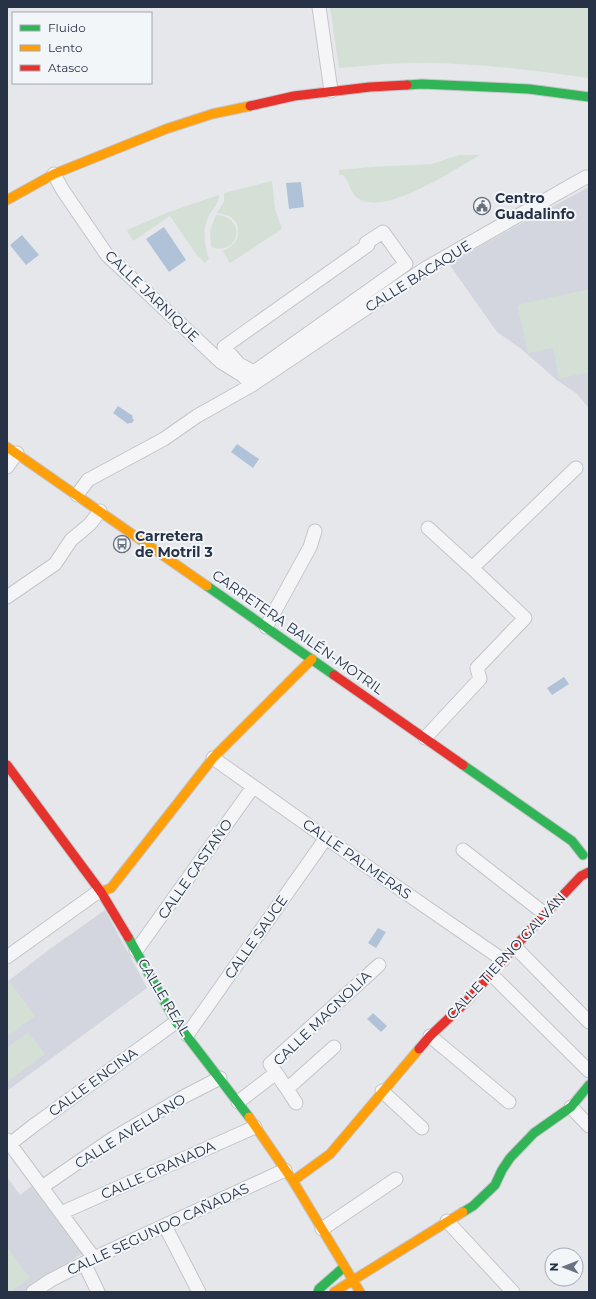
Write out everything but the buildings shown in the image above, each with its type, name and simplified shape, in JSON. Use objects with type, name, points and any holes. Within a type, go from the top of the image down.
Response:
[{"type":"street","points":[[319,7],[331,91]]},
{"type":"street","points":[[7,200],[54,174],[166,129],[212,114],[294,96],[370,87],[422,84],[529,89],[589,97]]},
{"type":"street","name":"CALLE JARNIQUE","points":[[54,174],[62,189],[107,255],[221,362],[242,375],[252,385]]},
{"type":"street","name":"CALLE BACAQUE","points":[[77,495],[88,480],[164,439],[197,416],[252,385],[426,268],[586,177],[589,178]]},
{"type":"street","points":[[383,232],[406,264],[254,372],[239,364],[224,347],[368,245],[366,243],[383,232]]},
{"type":"street","points":[[7,467],[12,450]]},
{"type":"street","name":"CARRETERA BAILÉN-MOTRIL","points":[[12,450],[572,841],[587,856]]},
{"type":"street","points":[[472,568],[576,468]]},
{"type":"street","points":[[7,597],[55,564],[72,540],[90,524],[100,511]]},
{"type":"street","points":[[425,738],[480,679],[477,668],[525,618],[428,528]]},
{"type":"street","points":[[266,627],[310,547],[315,531]]},
{"type":"street","points":[[7,957],[95,894],[111,888],[213,758],[312,659]]},
{"type":"street","name":"CALLE PALMERAS","points":[[213,758],[503,960]]},
{"type":"street","name":"CALLE REAL","points":[[7,765],[101,892],[136,950],[176,1022],[238,1102],[286,1170],[360,1292]]},
{"type":"street","name":"CALLE CASTAÑO","points":[[136,950],[253,787]]},
{"type":"street","name":"CALLE SAUCE","points":[[187,1035],[326,838]]},
{"type":"street","points":[[462,850],[545,914]]},
{"type":"street","name":"CALLE TIERNO GALVÁN","points":[[293,1181],[330,1154],[430,1036],[466,1002],[545,914],[585,874],[587,856]]},
{"type":"street","points":[[519,951],[589,1022]]},
{"type":"street","name":"CALLE MAGNOLIA","points":[[296,1103],[270,1064],[379,965]]},
{"type":"street","points":[[495,978],[589,1071]]},
{"type":"street","name":"CALLE ENCINA","points":[[9,1142],[176,1022]]},
{"type":"street","points":[[430,1036],[509,1102]]},
{"type":"street","name":"CALLE MAGNOLIA","points":[[287,1090],[334,1047]]},
{"type":"street","name":"CALLE MAGNOLIA","points":[[238,1102],[276,1073]]},
{"type":"street","name":"CALLE AVELLANO","points":[[42,1187],[112,1139],[184,1096],[220,1078]]},
{"type":"street","points":[[334,1292],[473,1206],[495,1185],[510,1158],[534,1133],[571,1107],[589,1085]]},
{"type":"street","points":[[382,1091],[422,1128]]},
{"type":"street","points":[[571,1107],[589,1126]]},
{"type":"street","name":"CALLE GRANADA","points":[[61,1213],[255,1127]]},
{"type":"street","points":[[9,1142],[61,1213],[89,1260],[98,1292]]},
{"type":"street","name":"CALLE SEGUNDO CAÑADAS","points":[[33,1292],[51,1280],[89,1260],[286,1170]]},
{"type":"street","points":[[322,1230],[396,1179]]},
{"type":"street","points":[[447,1221],[513,1292]]},
{"type":"street","points":[[165,1226],[199,1292]]},
{"type":"street","points":[[318,1292],[344,1267]]},
{"type":"shaded area","points":[[330,7],[589,7],[589,78],[523,69],[434,63],[403,63],[339,68]]},
{"type":"shaded area","points":[[459,155],[480,155],[422,188],[388,201],[374,202],[357,198],[352,192],[346,178],[343,175],[339,175],[339,170],[432,164]]},
{"type":"shaded area","points":[[272,181],[275,209],[282,229],[230,263],[223,251],[230,247],[236,240],[238,236],[238,228],[235,221],[230,217],[225,214],[217,213],[224,202],[224,193]]},
{"type":"shaded area","points":[[589,187],[589,408],[576,393],[558,381],[520,348],[497,332],[449,264]]},
{"type":"shaded area","points":[[219,195],[217,204],[209,215],[205,226],[205,243],[209,259],[204,263],[170,216],[133,241],[127,230],[169,212]]},
{"type":"shaded area","points":[[216,215],[226,217],[236,228],[234,242],[221,249],[211,247],[210,231]]},
{"type":"shaded area","points":[[589,289],[589,372],[559,379],[553,348],[528,353],[517,305]]},
{"type":"shaded area","points":[[105,910],[147,988],[7,1091],[7,982]]},
{"type":"shaded area","points":[[9,980],[35,1016],[7,1037],[7,982]]},
{"type":"shaded area","points":[[28,1032],[45,1054],[7,1082],[7,1048]]},
{"type":"shaded area","points":[[7,1177],[20,1195],[33,1185],[83,1253],[23,1292],[7,1292]]},
{"type":"shaded area","points":[[7,1247],[30,1278],[10,1292],[7,1292]]},
{"type":"water","points":[[301,182],[304,207],[289,209],[286,183]]},
{"type":"water","points":[[164,227],[186,260],[169,272],[146,239]]},
{"type":"water","points":[[22,235],[39,255],[26,265],[10,245]]},
{"type":"water","points":[[118,406],[133,416],[132,418],[134,420],[132,423],[128,424],[113,413]]},
{"type":"water","points":[[237,444],[259,459],[253,468],[231,452]]},
{"type":"water","points":[[564,677],[569,684],[552,695],[547,688]]},
{"type":"water","points":[[378,928],[386,932],[376,948],[368,943]]},
{"type":"water","points":[[373,1013],[387,1026],[381,1032],[367,1019]]},
{"type":"traffic: fast","points":[[407,85],[422,84],[529,89],[589,97]]},
{"type":"traffic: fast","points":[[207,586],[334,675]]},
{"type":"traffic: fast","points":[[463,765],[572,841],[583,855]]},
{"type":"traffic: fast","points":[[128,937],[176,1022],[249,1117]]},
{"type":"traffic: fast","points":[[463,1212],[473,1206],[495,1185],[510,1158],[534,1133],[571,1107],[589,1085]]},
{"type":"traffic: fast","points":[[318,1292],[319,1289],[344,1267]]},
{"type":"traffic: slow","points":[[7,200],[54,174],[166,129],[212,114],[250,106]]},
{"type":"traffic: slow","points":[[7,447],[207,586]]},
{"type":"traffic: slow","points":[[101,892],[111,888],[213,758],[312,659]]},
{"type":"traffic: slow","points":[[293,1181],[330,1154],[419,1049]]},
{"type":"traffic: slow","points":[[249,1117],[293,1181],[360,1292]]},
{"type":"traffic: slow","points":[[334,1292],[463,1212]]},
{"type":"traffic: jam","points":[[250,106],[294,96],[370,87],[407,85]]},
{"type":"traffic: jam","points":[[334,675],[463,765]]},
{"type":"traffic: jam","points":[[7,765],[101,892],[128,937]]},
{"type":"traffic: jam","points":[[419,1049],[430,1036],[466,1002],[529,931],[581,876],[589,872]]},
{"type":"place","name":"Centro Guadalinfo","points":[[482,206]]},
{"type":"place","name":"Carretera de Motril 3","points":[[122,544]]}]
